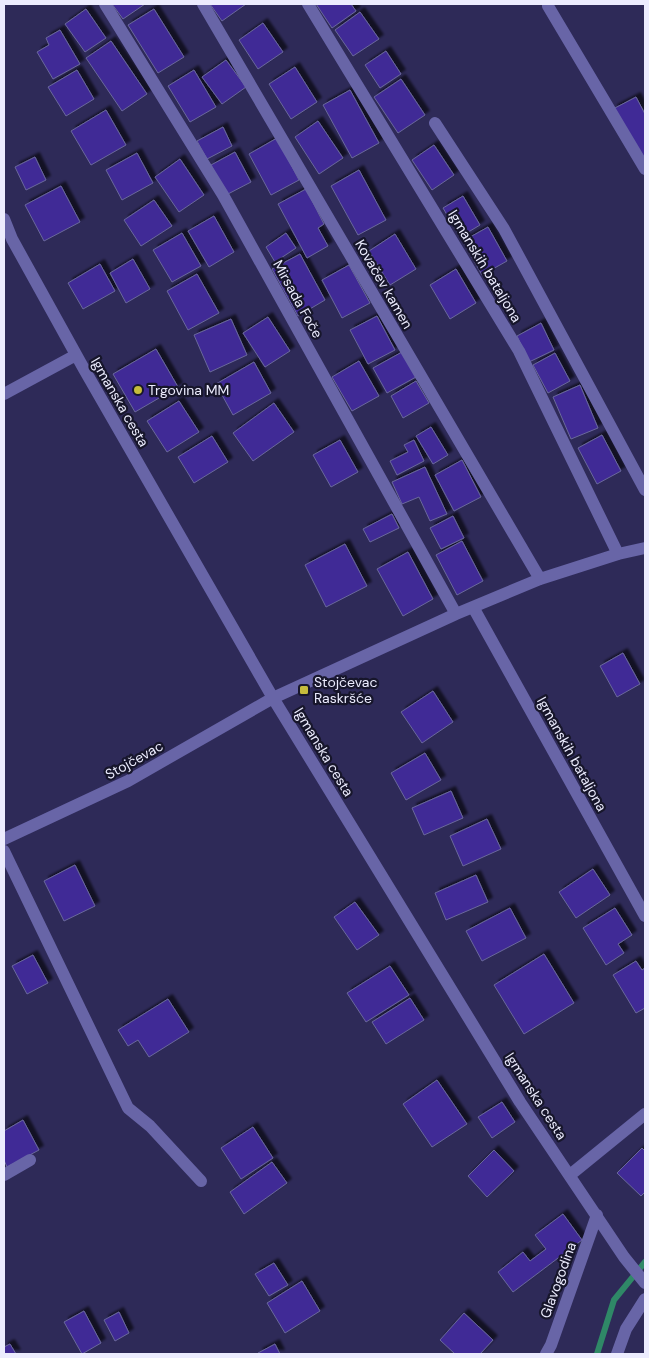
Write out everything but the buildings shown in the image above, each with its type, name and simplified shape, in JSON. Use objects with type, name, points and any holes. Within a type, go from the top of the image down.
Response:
[{"type":"street","name":"Mirsada Foče","points":[[105,4],[223,195],[456,614]]},
{"type":"street","name":"Kovačev kamen","points":[[203,4],[540,579]]},
{"type":"street","name":"Igmanskih bataljona","points":[[308,4],[519,351],[618,554]]},
{"type":"street","points":[[548,6],[645,169]]},
{"type":"street","points":[[435,123],[504,229],[645,490]]},
{"type":"street","name":"Igmanska cesta","points":[[4,220],[12,239],[76,355],[274,698],[520,1102],[624,1257],[644,1283]]},
{"type":"street","points":[[4,394],[76,355]]},
{"type":"street","points":[[274,698],[456,614],[540,579],[618,554],[645,548]]},
{"type":"street","name":"Igmanskih bataljona","points":[[473,607],[645,916]]},
{"type":"street","name":"Stojčevac","points":[[4,839],[128,782],[274,698]]},
{"type":"street","points":[[4,851],[128,1108],[150,1126],[201,1181]]},
{"type":"street","points":[[570,1175],[645,1114]]},
{"type":"street","points":[[4,1175],[30,1160]]},
{"type":"street","name":"Glavogodina","points":[[546,1354],[597,1215]]},
{"type":"street","points":[[617,1354],[626,1329],[645,1299]]},
{"type":"waterway","points":[[597,1354],[614,1300],[645,1262]]},
{"type":"place","name":"Trgovina MM","points":[[138,390]]},
{"type":"place","name":"Stojčevac Raskršće","points":[[304,690]]}]
